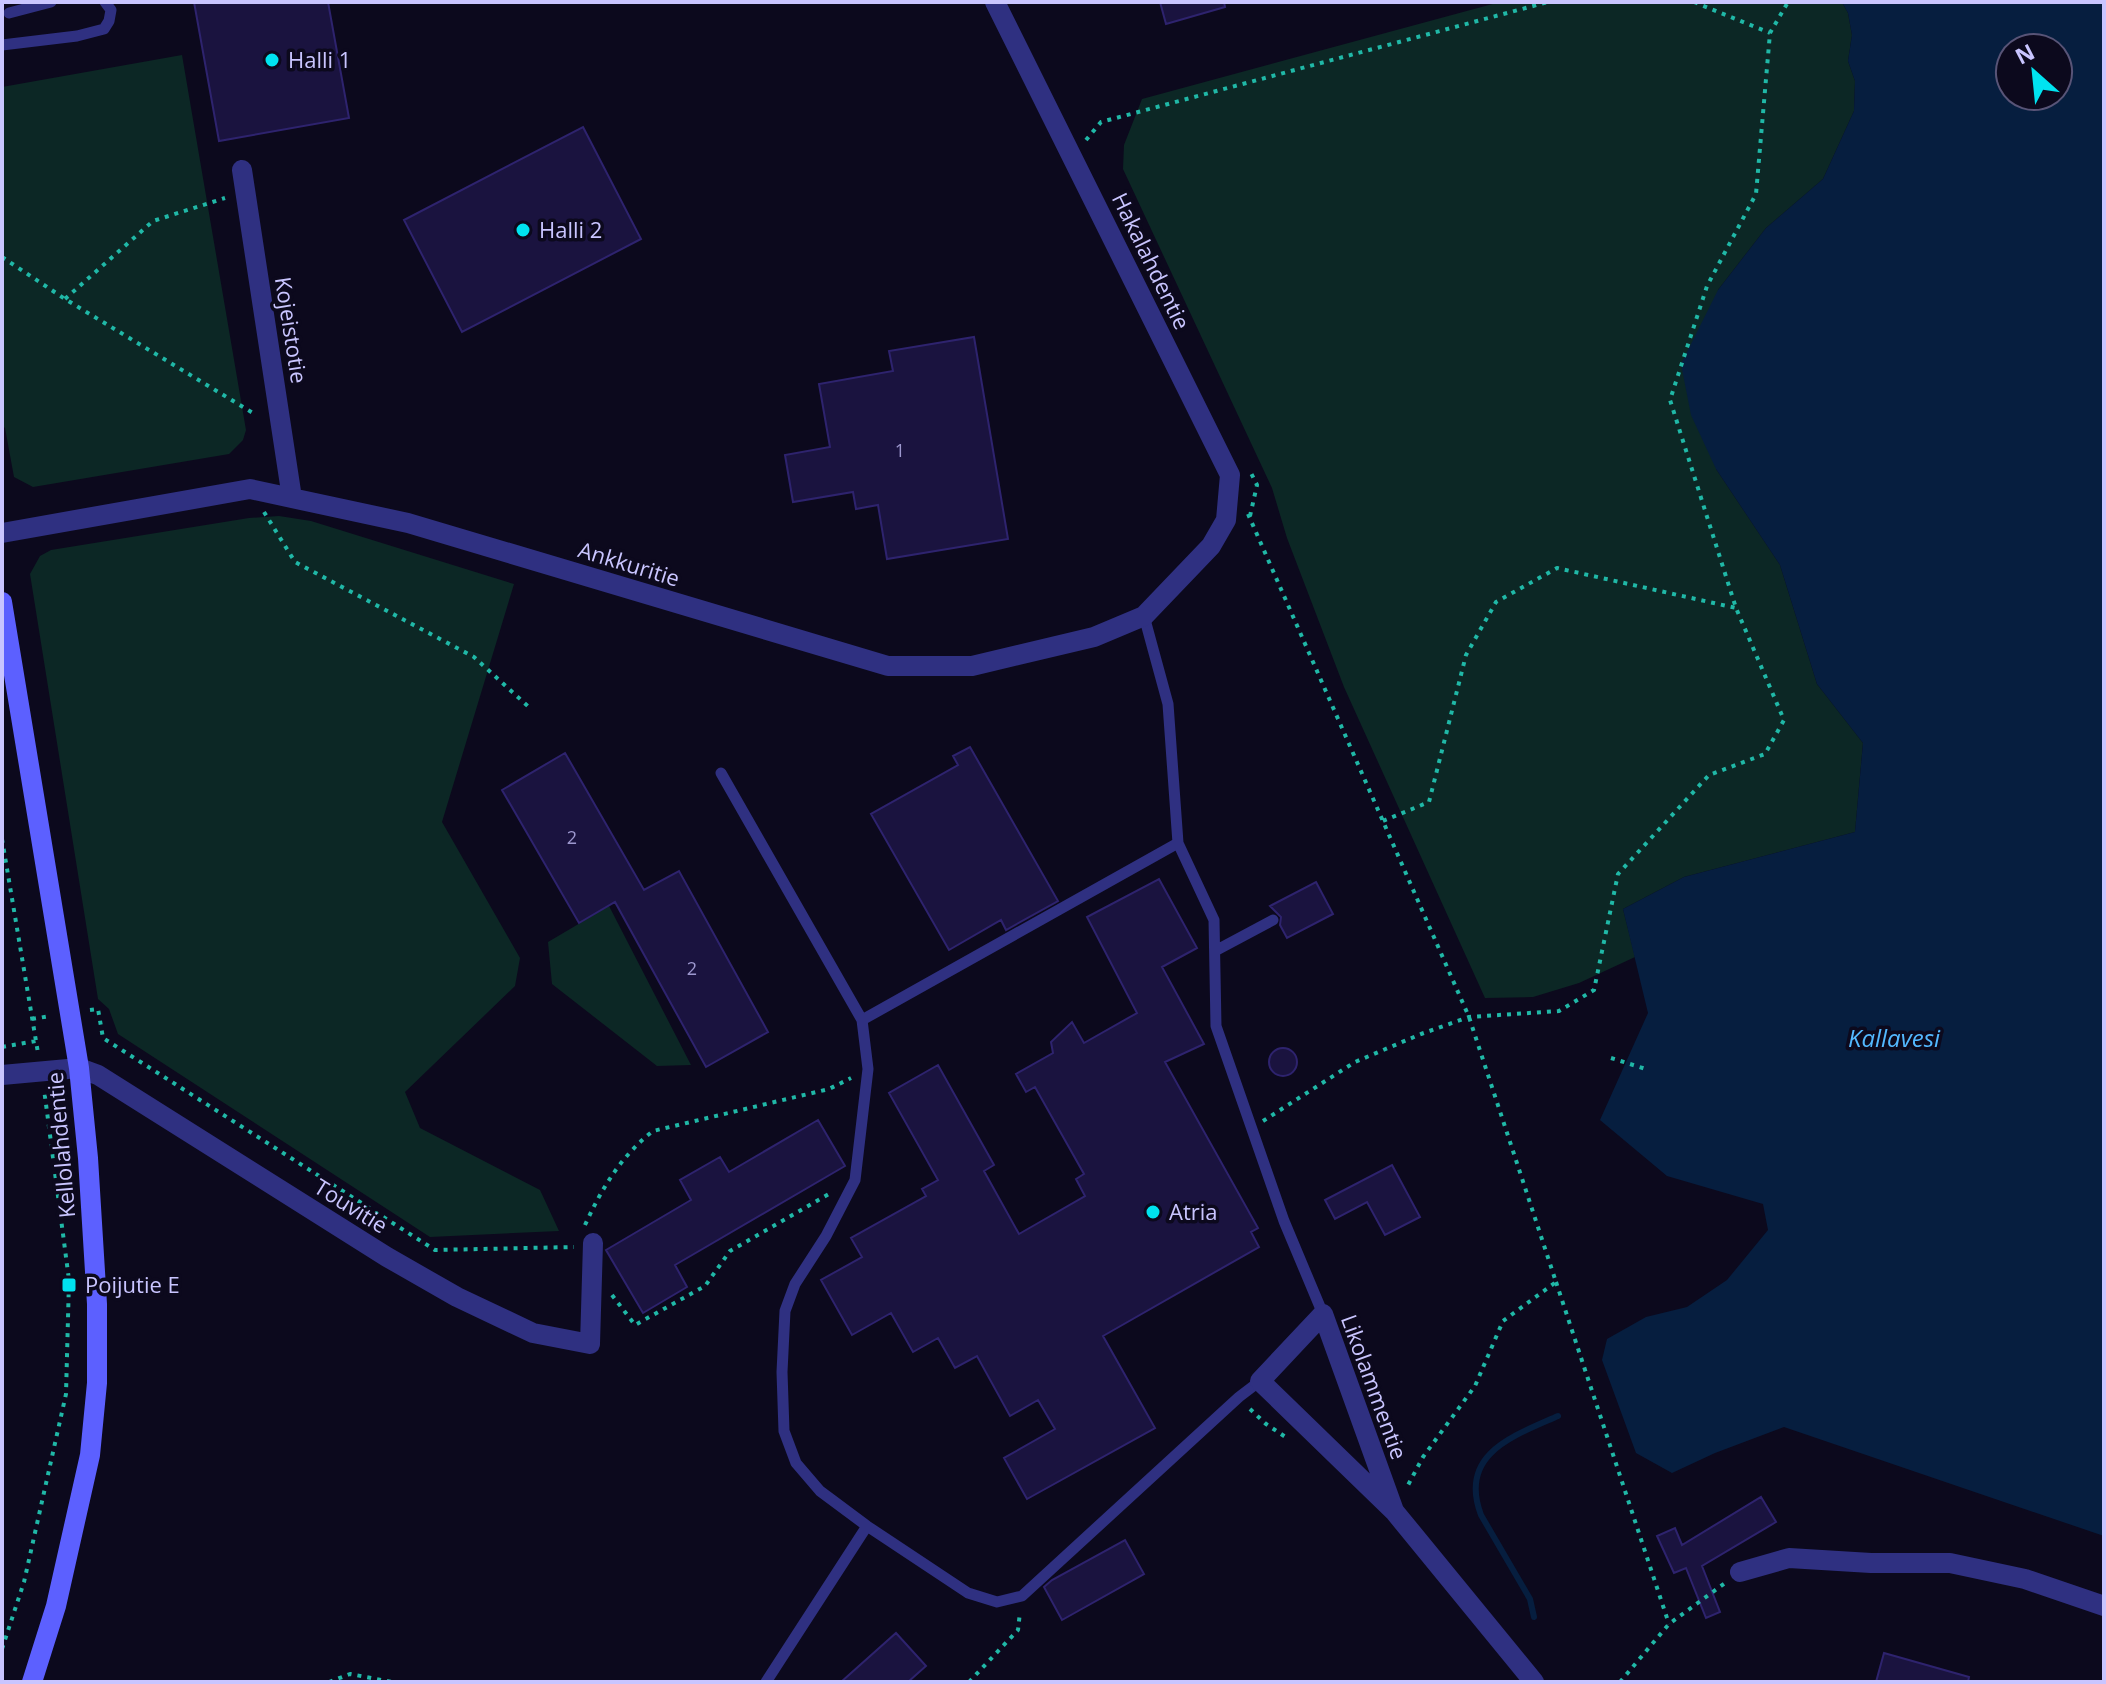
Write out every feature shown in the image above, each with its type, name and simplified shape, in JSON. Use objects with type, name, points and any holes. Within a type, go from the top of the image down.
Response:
[{"type":"street","name":"Hakalahdentie","points":[[995,2],[1230,475]]},
{"type":"street","name":"Kojeistotie","points":[[242,170],[292,498]]},
{"type":"street","name":"Ankkuritie","points":[[2,533],[250,489],[408,523],[888,666],[972,666],[1094,637],[1144,616],[1211,546],[1226,520],[1230,475]]},
{"type":"street","name":"Kellolahdentie","points":[[2,602],[79,1068],[97,1289],[97,1383],[90,1455],[56,1606],[32,1682]]},
{"type":"street","points":[[2,1075],[79,1068]]},
{"type":"street","name":"Touvitie","points":[[79,1068],[98,1075],[387,1257],[457,1297],[533,1333],[590,1344],[593,1243]]},
{"type":"street","name":"Likolammentie","points":[[1394,1511],[1323,1314],[1260,1381],[1394,1511],[1534,1682]]},
{"type":"street","points":[[1740,1572],[1789,1558],[1871,1563],[1950,1563],[2025,1579],[2104,1606]]},
{"type":"lane","points":[[6,16],[22,2]]},
{"type":"lane","points":[[6,16],[51,2]]},
{"type":"lane","points":[[2,45],[77,36],[104,29],[111,10],[105,2]]},
{"type":"lane","points":[[1144,616],[1168,704],[1178,843],[1214,920],[1216,1026],[1284,1221],[1323,1314]]},
{"type":"lane","points":[[721,773],[862,1020],[868,1069],[855,1180],[826,1236],[795,1284],[785,1311],[782,1372],[784,1431],[796,1463],[820,1491],[968,1593],[997,1602],[1022,1596],[1260,1381]]},
{"type":"lane","points":[[862,1020],[1178,843]]},
{"type":"lane","points":[[1215,951],[1273,920]]},
{"type":"lane","points":[[766,1682],[867,1526]]},
{"type":"path","points":[[1067,146],[1085,141],[1101,122],[1548,2]]},
{"type":"path","points":[[1694,2],[1770,33]]},
{"type":"path","points":[[1252,1128],[1355,1062],[1469,1017],[1559,1011],[1594,990],[1618,874],[1709,775],[1765,754],[1784,720],[1736,608],[1670,400],[1707,286],[1756,194],[1770,33],[1788,2]]},
{"type":"path","points":[[65,299],[153,221],[245,191]]},
{"type":"path","points":[[2,257],[65,299],[253,413]]},
{"type":"path","points":[[1230,475],[1469,1017],[1669,1624]]},
{"type":"path","points":[[250,489],[295,562],[474,657],[531,709]]},
{"type":"path","points":[[1383,821],[1429,802],[1466,655],[1496,602],[1557,568],[1736,608]]},
{"type":"path","points":[[2,839],[41,1071],[69,1280],[66,1394],[24,1582],[2,1649]]},
{"type":"path","points":[[32,1019],[98,1009],[103,1038],[435,1250],[575,1247],[601,1189],[636,1145],[653,1131],[829,1089],[868,1069]]},
{"type":"path","points":[[2,1047],[36,1041]]},
{"type":"path","points":[[1611,1058],[1649,1070]]},
{"type":"path","points":[[593,1271],[635,1325],[705,1286],[730,1251],[804,1208]]},
{"type":"path","points":[[1394,1511],[1423,1457],[1475,1386],[1503,1321],[1556,1282]]},
{"type":"path","points":[[1239,1397],[1266,1424],[1295,1443]]},
{"type":"path","points":[[1620,1682],[1669,1624],[1740,1572]]},
{"type":"path","points":[[969,1682],[1018,1630]]},
{"type":"path","points":[[329,1682],[350,1674],[392,1682]]},
{"type":"green space","points":[[1500,2],[1842,2],[1848,13],[1852,35],[1848,61],[1855,81],[1854,111],[1823,179],[1766,228],[1718,290],[1716,469],[1780,565],[1817,684],[1863,743],[1855,832],[1684,877],[1623,909],[1635,957],[1579,983],[1533,997],[1485,998],[1344,687],[1287,538],[1272,488],[1123,169],[1124,145],[1142,99]]},
{"type":"green space","points":[[182,55],[246,430],[243,440],[229,454],[33,487],[14,477],[2,425],[2,87]]},
{"type":"green space","points":[[279,516],[311,521],[514,584],[442,822],[520,958],[515,986],[405,1092],[420,1128],[540,1190],[559,1231],[430,1237],[118,1034],[109,1009],[98,999],[30,574],[40,556],[51,550],[249,518]]},
{"type":"green space","points":[[609,906],[691,1065],[657,1066],[552,984],[548,942]]},
{"type":"water","name":"Kallavesi","points":[[1842,2],[2104,2],[2104,1536],[1784,1427],[1672,1473],[1636,1453],[1602,1360],[1607,1339],[1646,1317],[1687,1307],[1727,1280],[1768,1230],[1763,1204],[1667,1176],[1600,1120],[1648,1013],[1623,909],[1684,877],[1855,832],[1863,743],[1817,684],[1780,565],[1716,469],[1691,415],[1681,364],[1718,290],[1766,228],[1823,179],[1854,111],[1855,81],[1848,61],[1852,35],[1848,13]]},
{"type":"building","name":"Halli 1","points":[[194,2],[328,2],[349,118],[219,141]]},
{"type":"building","points":[[1160,2],[1224,2],[1225,7],[1166,24]]},
{"type":"building","name":"Halli 2","points":[[583,127],[641,239],[462,332],[404,220]]},
{"type":"building","points":[[974,337],[1008,539],[887,559],[878,505],[856,509],[853,492],[793,502],[785,455],[830,447],[819,384],[893,371],[889,351]]},
{"type":"building","points":[[970,747],[1058,901],[1006,930],[1001,920],[949,950],[871,814],[958,765],[953,756]]},
{"type":"building","points":[[565,753],[644,890],[679,871],[768,1032],[706,1067],[615,902],[579,923],[502,790]]},
{"type":"building","name":"Atria","points":[[1159,879],[1197,948],[1162,967],[1204,1044],[1165,1062],[1258,1228],[1251,1232],[1259,1247],[1103,1336],[1155,1428],[1027,1499],[1004,1458],[1055,1429],[1038,1400],[1010,1416],[977,1356],[955,1368],[938,1338],[913,1352],[891,1313],[852,1335],[821,1280],[862,1257],[851,1238],[926,1196],[922,1189],[938,1180],[889,1093],[938,1065],[994,1165],[984,1171],[1019,1234],[1085,1196],[1076,1179],[1084,1174],[1035,1087],[1026,1092],[1016,1074],[1053,1053],[1051,1042],[1072,1022],[1084,1043],[1137,1013],[1087,917]]},
{"type":"building","points":[[1316,882],[1333,914],[1287,938],[1280,925],[1281,917],[1270,906]]},
{"type":"building","points":[[1283,1048],[1293,1052],[1297,1062],[1293,1072],[1283,1076],[1273,1072],[1269,1062],[1273,1052]]},
{"type":"building","points":[[818,1120],[845,1166],[675,1265],[687,1287],[643,1313],[606,1250],[691,1200],[680,1180],[720,1157],[729,1172]]},
{"type":"building","points":[[1392,1165],[1420,1217],[1385,1235],[1367,1202],[1335,1219],[1325,1200]]},
{"type":"building","points":[[1761,1497],[1776,1522],[1702,1566],[1720,1612],[1706,1618],[1686,1568],[1674,1573],[1657,1536],[1675,1528],[1682,1545]]},
{"type":"building","points":[[1125,1540],[1144,1574],[1062,1620],[1044,1587]]},
{"type":"building","points":[[896,1633],[926,1666],[908,1682],[841,1682]]},
{"type":"building","points":[[1884,1653],[1969,1677],[1968,1682],[1876,1682]]},
{"type":"waterway","points":[[1534,1617],[1530,1599],[1481,1515],[1476,1494],[1477,1477],[1483,1462],[1494,1450],[1524,1431],[1558,1416]]},
{"type":"place","name":"Halli 1","points":[[272,60]]},
{"type":"place","name":"Halli 2","points":[[523,230]]},
{"type":"place","name":"Atria","points":[[1153,1212]]},
{"type":"place","name":"Poijutie E","points":[[69,1285]]}]
